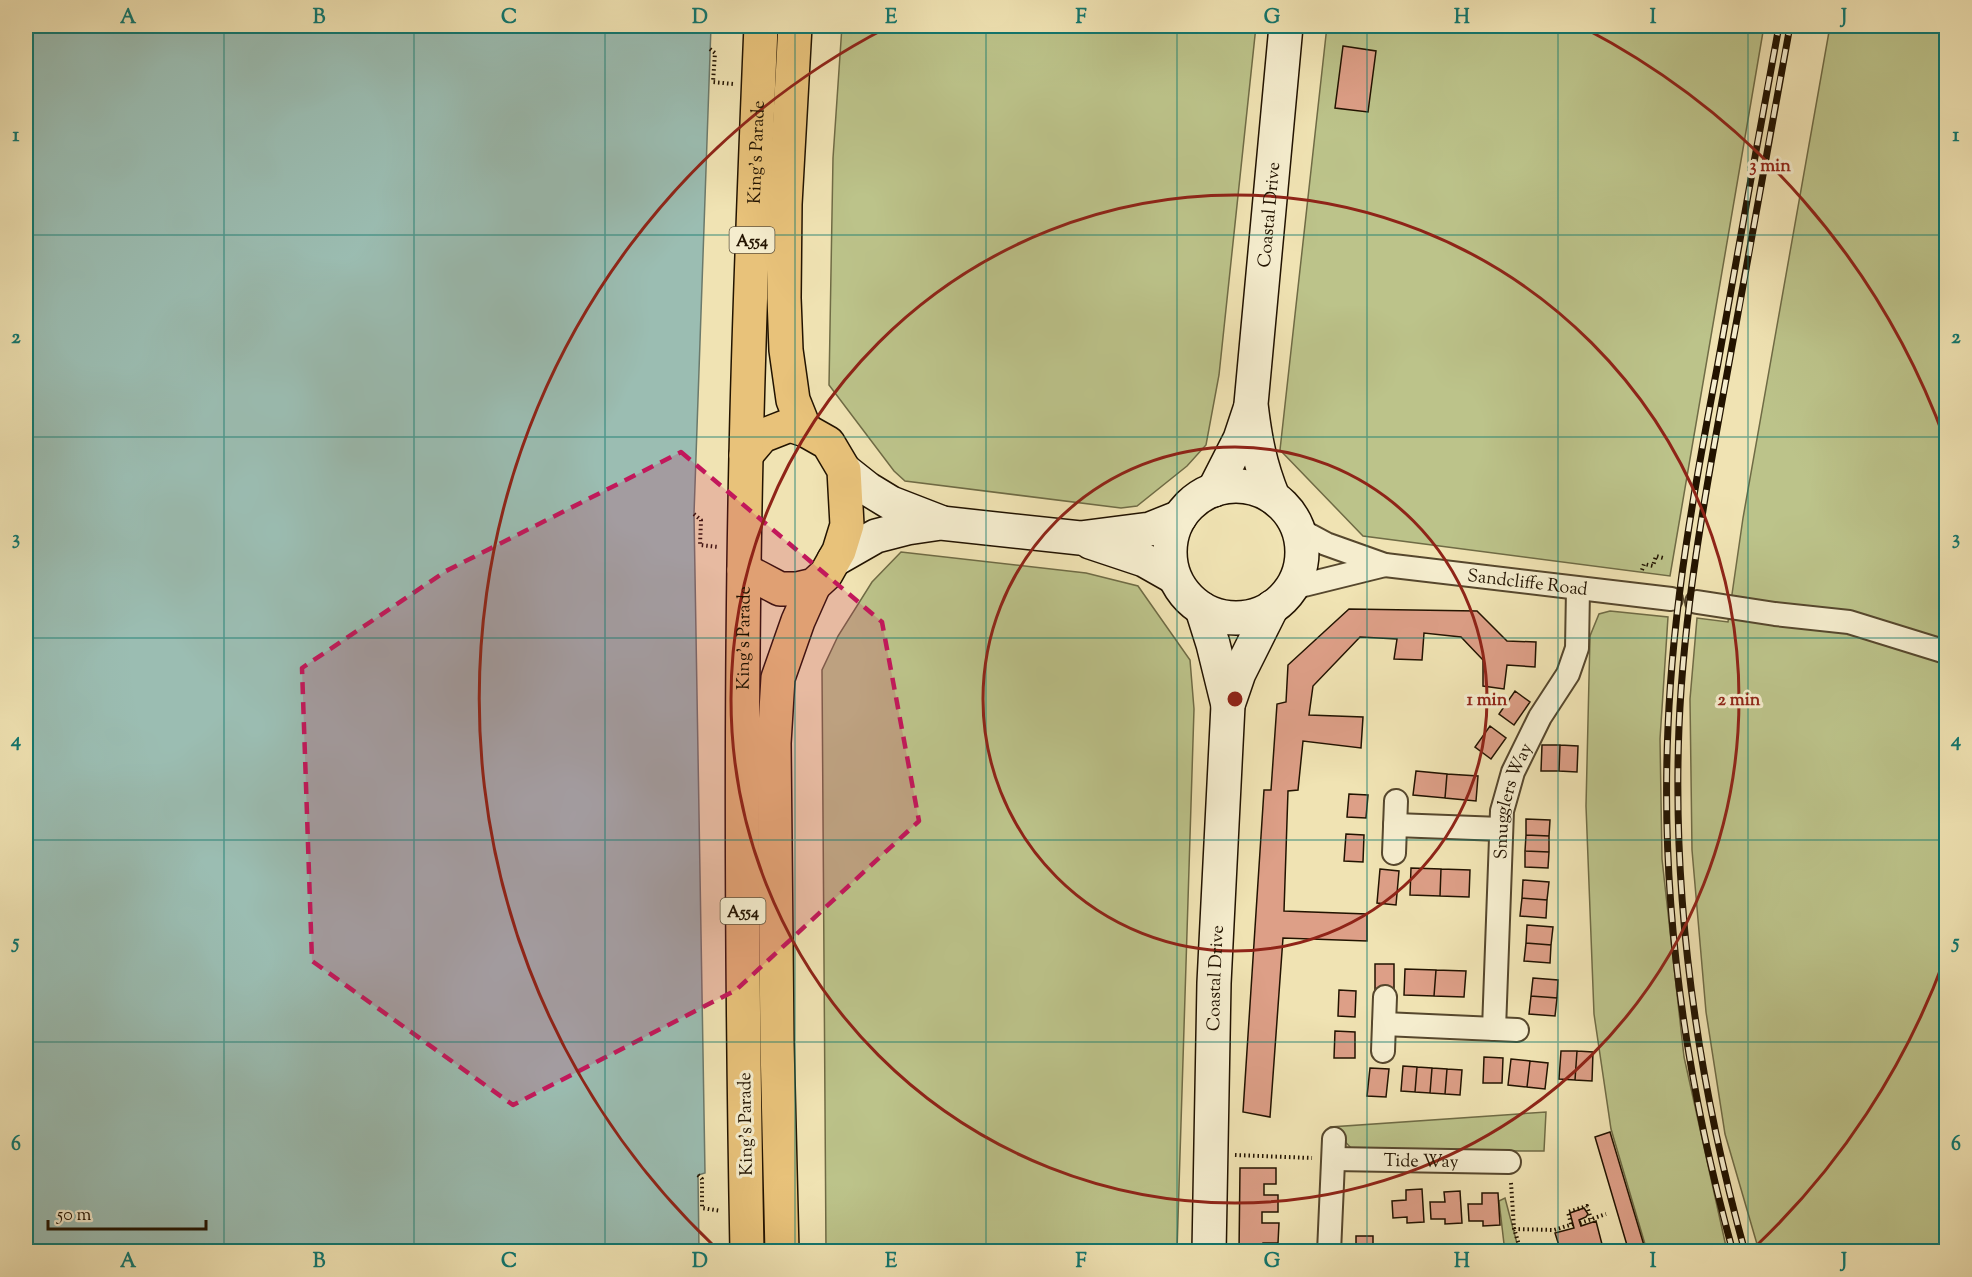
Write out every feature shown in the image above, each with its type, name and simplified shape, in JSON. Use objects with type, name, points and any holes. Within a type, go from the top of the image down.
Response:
[{"type":"main road","name":"King's Parade","points":[[747,1251],[743,850],[733,559],[746,455],[751,256],[761,26]]},
{"type":"main road","name":"King's Parade","points":[[795,26],[785,204],[784,298],[786,350],[793,400],[805,429]]},
{"type":"main road","points":[[746,455],[762,436],[790,425],[805,429]]},
{"type":"main road","name":"A554","points":[[805,429],[828,443],[844,470],[847,525],[839,551],[824,572]]},
{"type":"main road","points":[[733,559],[780,589],[797,589],[824,572]]},
{"type":"main road","name":"King's Parade","points":[[782,1251],[774,743],[778,678],[798,621],[824,572]]},
{"type":"street","name":"Coastal Drive","points":[[1214,490],[1240,439],[1251,404],[1286,26]]},
{"type":"street","name":"Coastal Drive","points":[[1251,404],[1261,466],[1273,497]]},
{"type":"street","points":[[844,470],[891,503],[941,523]]},
{"type":"street","points":[[1244,486],[1258,490],[1273,497],[1285,507],[1298,529],[1302,543],[1302,558],[1298,576],[1282,598],[1256,615],[1244,618],[1221,617],[1202,609],[1189,599],[1174,577],[1170,560],[1170,544],[1180,517],[1193,502],[1214,490],[1222,487],[1244,486]]},
{"type":"street","points":[[1080,538],[1150,529],[1180,517]]},
{"type":"street","points":[[824,572],[876,536],[941,523],[1080,538],[1144,560],[1174,577]]},
{"type":"street","name":"Sandcliffe Road","points":[[1298,529],[1326,544],[1385,565],[1671,598]]},
{"type":"street","name":"Sandcliffe Road","points":[[1282,598],[1385,565]]},
{"type":"street","name":"Smugglers Way","points":[[1494,1029],[1502,811],[1513,772],[1540,717],[1568,674],[1577,648],[1578,589]]},
{"type":"street","name":"Coastal Drive","points":[[1209,1251],[1214,983],[1228,705],[1239,673],[1282,598]]},
{"type":"street","points":[[1697,603],[1849,622],[1947,652]]},
{"type":"street","name":"Coastal Drive","points":[[1202,609],[1228,705]]},
{"type":"street","points":[[1394,853],[1396,801]]},
{"type":"street","points":[[1395,825],[1501,829]]},
{"type":"street","points":[[1383,1051],[1385,997]]},
{"type":"street","points":[[1384,1024],[1517,1030]]},
{"type":"street","points":[[1329,1251],[1334,1149]]},
{"type":"street","name":"Tide Way","points":[[1334,1149],[1509,1162]]},
{"type":"path","points":[[710,49],[715,53],[713,82],[733,84]]},
{"type":"path","points":[[694,514],[701,520],[700,545],[733,559]]},
{"type":"path","points":[[1642,570],[1644,564],[1653,566],[1656,556],[1663,558]]},
{"type":"path","points":[[1210,1155],[1334,1149]]},
{"type":"path","points":[[1509,1162],[1514,1229],[1521,1251]]},
{"type":"path","points":[[698,1175],[702,1179],[702,1208],[722,1211]]},
{"type":"path","points":[[1514,1229],[1554,1230],[1572,1224],[1568,1212],[1587,1206],[1592,1219]]},
{"type":"path","points":[[1580,1223],[1606,1215]]},
{"type":"highlighted area","points":[[681,452],[882,622],[919,821],[736,990],[513,1105],[312,961],[302,668],[446,571]]},
{"type":"green space","points":[[842,26],[1256,26],[1219,375],[1206,445],[1187,466],[1137,506],[1121,508],[905,481],[894,471],[829,385],[833,158]]},
{"type":"green space","points":[[1327,26],[1764,26],[1670,576],[1363,536],[1280,450]]},
{"type":"green space","points":[[1830,26],[1946,26],[1946,1251],[1759,1251],[1725,1134],[1706,1012],[1692,850],[1690,699],[1697,618],[1728,622],[1743,518]]},
{"type":"green space","points":[[901,552],[1086,573],[1138,586],[1190,660],[1194,709],[1177,1251],[826,1251],[822,670],[838,636],[872,582]]},
{"type":"green space","points":[[1610,611],[1668,617],[1660,739],[1662,859],[1684,1057],[1727,1251],[1647,1251],[1611,1129],[1594,1014],[1586,806],[1590,636],[1599,614]]},
{"type":"green space","points":[[1546,1112],[1544,1151],[1353,1150],[1331,1127]]},
{"type":"green space","points":[[1505,1198],[1519,1251],[1395,1251],[1504,1244],[1499,1201]]},
{"type":"water","points":[[26,26],[711,26],[694,514],[705,1173],[698,1175],[699,1251],[26,1251]]},
{"type":"building","points":[[1343,46],[1376,51],[1368,112],[1335,108]]},
{"type":"building","points":[[1349,609],[1477,611],[1507,641],[1536,642],[1535,667],[1507,665],[1504,689],[1483,686],[1483,660],[1461,637],[1424,633],[1422,660],[1394,659],[1397,639],[1360,637],[1313,686],[1309,715],[1363,717],[1361,748],[1303,741],[1298,790],[1288,791],[1284,911],[1367,914],[1367,941],[1283,938],[1270,1117],[1243,1112],[1264,790],[1271,790],[1277,704],[1286,702],[1288,665]]},
{"type":"building","points":[[1515,691],[1530,702],[1514,725],[1499,714]]},
{"type":"building","points":[[1490,726],[1506,738],[1491,759],[1475,747]]},
{"type":"building","points":[[1542,745],[1560,745],[1559,771],[1541,771]]},
{"type":"building","points":[[1560,745],[1578,746],[1577,772],[1559,771]]},
{"type":"building","points":[[1416,771],[1447,774],[1445,798],[1413,795]]},
{"type":"building","points":[[1447,774],[1478,776],[1476,801],[1445,798]]},
{"type":"building","points":[[1349,794],[1368,795],[1366,818],[1347,817]]},
{"type":"building","points":[[1526,819],[1550,820],[1549,836],[1526,835]]},
{"type":"building","points":[[1346,834],[1364,835],[1363,862],[1344,861]]},
{"type":"building","points":[[1526,835],[1549,836],[1549,852],[1525,851]]},
{"type":"building","points":[[1525,851],[1549,852],[1548,868],[1525,867]]},
{"type":"building","points":[[1411,868],[1441,869],[1440,896],[1410,895]]},
{"type":"building","points":[[1380,869],[1399,871],[1396,905],[1377,903]]},
{"type":"building","points":[[1441,869],[1470,870],[1469,897],[1440,896]]},
{"type":"building","points":[[1523,880],[1549,882],[1547,900],[1522,898]]},
{"type":"building","points":[[1522,898],[1547,900],[1546,918],[1520,916]]},
{"type":"building","points":[[1527,925],[1553,927],[1551,945],[1526,943]]},
{"type":"building","points":[[1526,943],[1551,945],[1550,963],[1524,961]]},
{"type":"building","points":[[1375,964],[1394,964],[1394,992],[1375,992]]},
{"type":"building","points":[[1405,969],[1436,970],[1434,996],[1404,995]]},
{"type":"building","points":[[1436,970],[1466,971],[1464,997],[1434,996]]},
{"type":"building","points":[[1533,978],[1558,980],[1557,998],[1531,996]]},
{"type":"building","points":[[1339,990],[1356,991],[1355,1017],[1338,1016]]},
{"type":"building","points":[[1531,996],[1557,998],[1555,1016],[1529,1014]]},
{"type":"building","points":[[1335,1031],[1355,1032],[1355,1058],[1334,1058]]},
{"type":"building","points":[[1561,1051],[1577,1051],[1575,1080],[1559,1079]]},
{"type":"building","points":[[1577,1051],[1593,1052],[1592,1081],[1575,1080]]},
{"type":"building","points":[[1484,1057],[1503,1058],[1502,1083],[1483,1083]]},
{"type":"building","points":[[1511,1059],[1530,1061],[1527,1087],[1508,1085]]},
{"type":"building","points":[[1530,1061],[1548,1063],[1545,1089],[1527,1087]]},
{"type":"building","points":[[1403,1066],[1417,1067],[1415,1092],[1401,1091]]},
{"type":"building","points":[[1417,1067],[1432,1068],[1430,1093],[1415,1092]]},
{"type":"building","points":[[1370,1068],[1389,1069],[1386,1097],[1367,1096]]},
{"type":"building","points":[[1432,1068],[1447,1069],[1445,1094],[1430,1093]]},
{"type":"building","points":[[1447,1069],[1462,1070],[1460,1095],[1445,1094]]},
{"type":"building","points":[[1610,1132],[1646,1252],[1629,1252],[1595,1137]]},
{"type":"building","points":[[1240,1168],[1276,1168],[1276,1184],[1264,1184],[1264,1195],[1278,1195],[1278,1212],[1262,1212],[1262,1223],[1279,1223],[1278,1243],[1263,1243],[1262,1252],[1239,1252]]},
{"type":"building","points":[[1422,1189],[1424,1222],[1407,1223],[1407,1217],[1393,1218],[1392,1201],[1406,1200],[1406,1190]]},
{"type":"building","points":[[1460,1191],[1462,1223],[1445,1224],[1445,1219],[1431,1219],[1430,1202],[1445,1202],[1444,1192]]},
{"type":"building","points":[[1482,1193],[1498,1193],[1500,1225],[1483,1226],[1483,1221],[1469,1221],[1468,1204],[1482,1204]]},
{"type":"building","points":[[1584,1208],[1588,1214],[1579,1220],[1581,1226],[1596,1221],[1604,1252],[1561,1252],[1555,1233],[1574,1228],[1570,1213]]},
{"type":"building","points":[[1356,1236],[1373,1236],[1373,1250],[1383,1252],[1351,1252],[1356,1250]]},
{"type":"railway","points":[[1733,1252],[1702,1123],[1680,992],[1668,860],[1668,727],[1675,635],[1693,499],[1779,26]]},
{"type":"railway","points":[[1745,1252],[1714,1123],[1692,992],[1684,926],[1680,860],[1679,727],[1686,635],[1698,544],[1790,26]]}]
